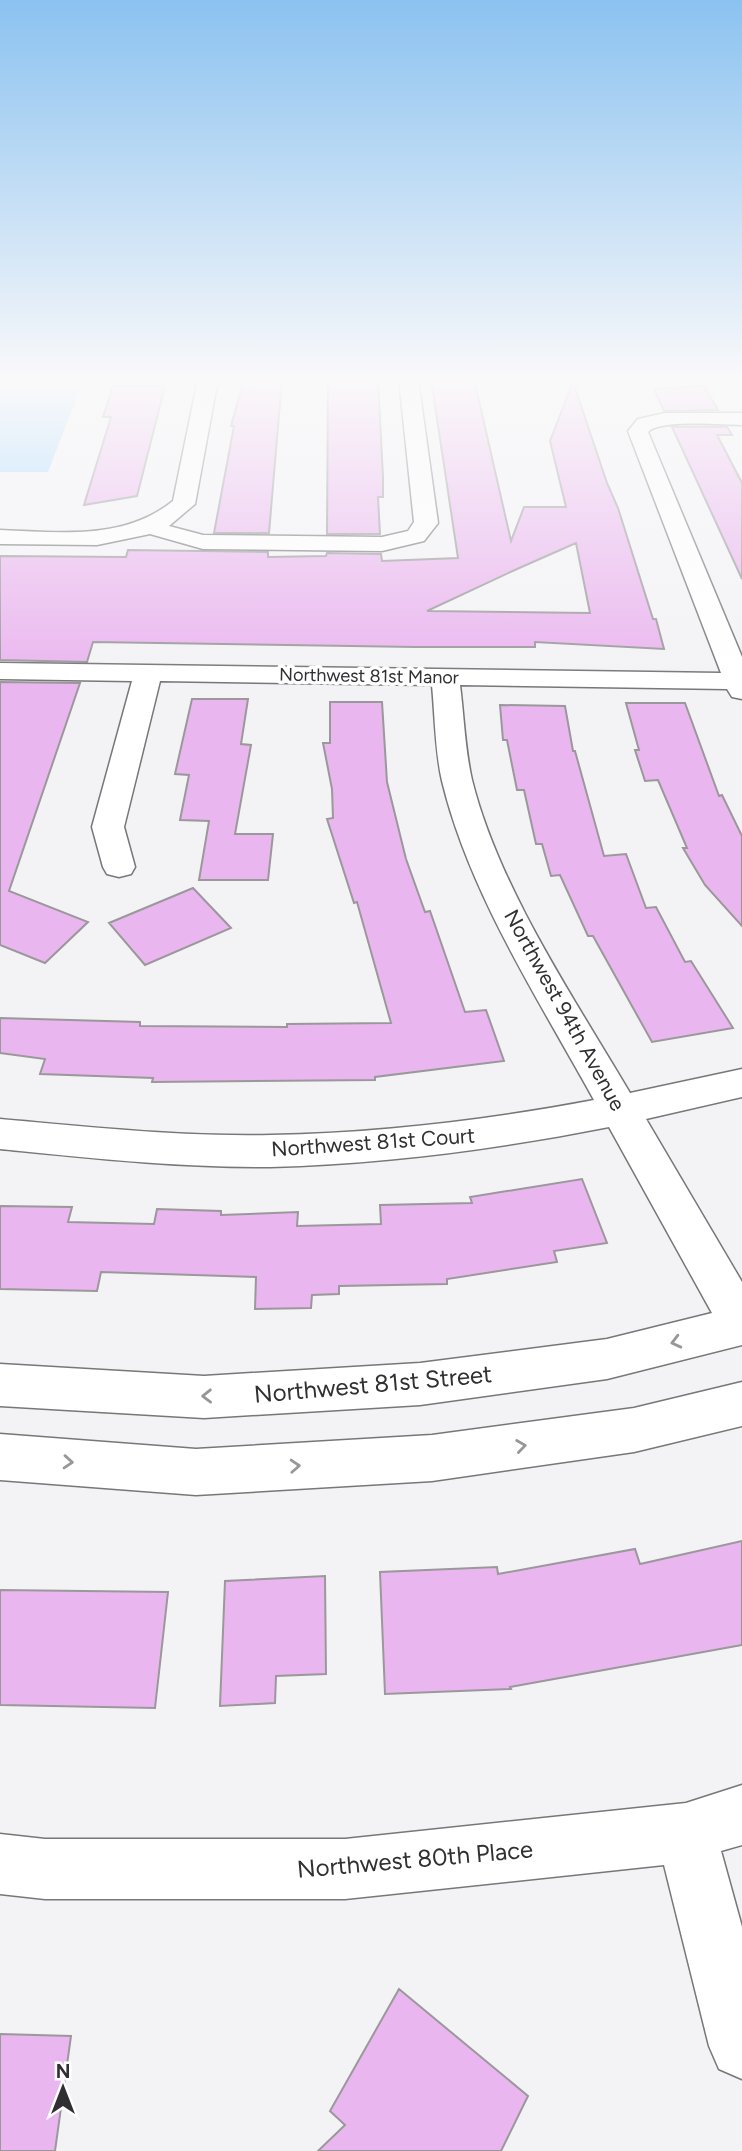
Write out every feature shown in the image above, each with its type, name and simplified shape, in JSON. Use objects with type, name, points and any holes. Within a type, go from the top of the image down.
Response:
[{"type":"street","points":[[0,537],[86,538],[118,535],[148,526],[170,518],[184,504],[189,479]]},
{"type":"street","points":[[148,526],[203,542],[382,544],[416,536],[426,523],[421,479]]},
{"type":"street","points":[[657,479],[740,686]]},
{"type":"street","name":"Northwest 81st Manor","points":[[0,671],[445,677],[740,686]]},
{"type":"street","points":[[119,867],[108,827],[148,674]]},
{"type":"street","name":"Northwest 94th Avenue","points":[[445,677],[457,780],[486,866],[536,963],[742,1324]]},
{"type":"street","name":"Northwest 81st Court","points":[[0,1134],[120,1146],[270,1151],[430,1142],[621,1112],[742,1083]]},
{"type":"street","name":"Northwest 81st Street","points":[[0,1385],[204,1397],[421,1384],[607,1359],[742,1324]]},
{"type":"street","points":[[0,1457],[195,1472],[432,1458],[634,1430],[742,1404]]},
{"type":"street","name":"Northwest 80th Place","points":[[0,1864],[45,1869],[345,1869],[685,1833],[742,1815]]},
{"type":"street","points":[[685,1833],[742,2046]]},
{"type":"building","points":[[92,479],[141,479],[137,496],[84,505]]},
{"type":"building","points":[[224,479],[274,479],[269,533],[214,533]]},
{"type":"building","points":[[327,479],[383,479],[383,497],[378,497],[380,534],[327,534]]},
{"type":"building","points":[[446,479],[497,479],[511,541],[524,507],[566,507],[559,479],[606,479],[618,508],[664,649],[535,642],[535,647],[415,647],[93,642],[87,662],[0,660],[0,556],[126,557],[128,550],[268,552],[268,557],[326,556],[327,553],[381,554],[382,561],[458,558]],"holes":[[[576,543],[590,613],[427,611],[517,569]]]},
{"type":"building","points":[[696,479],[740,479],[742,483],[742,579]]},
{"type":"building","points":[[0,682],[80,683],[9,891],[88,922],[45,963],[0,945]]},
{"type":"building","points":[[192,699],[248,699],[241,744],[251,745],[235,834],[273,834],[268,880],[199,880],[209,821],[180,820],[189,775],[175,774]]},
{"type":"building","points":[[330,702],[382,702],[387,782],[406,859],[425,912],[430,911],[465,1012],[486,1010],[504,1061],[375,1077],[375,1080],[152,1082],[153,1078],[40,1074],[45,1059],[0,1053],[0,1018],[140,1022],[140,1026],[287,1027],[287,1024],[391,1023],[357,902],[354,903],[327,819],[333,818],[332,789],[323,743],[330,743]]},
{"type":"building","points":[[626,703],[685,703],[719,796],[722,795],[742,836],[742,926],[705,885],[683,848],[687,848],[658,780],[645,781],[635,750],[639,750]]},
{"type":"building","points":[[500,705],[565,706],[573,751],[604,856],[626,854],[646,908],[656,907],[685,962],[691,961],[733,1028],[652,1042],[593,936],[588,936],[560,875],[551,876],[542,844],[536,844],[524,790],[517,790],[507,740],[503,740]]},
{"type":"building","points":[[193,888],[231,928],[145,965],[109,923]]},
{"type":"building","points":[[582,1179],[607,1243],[554,1251],[557,1262],[447,1279],[447,1284],[339,1286],[339,1294],[312,1295],[311,1308],[255,1309],[256,1277],[101,1272],[97,1291],[0,1289],[0,1206],[72,1207],[68,1222],[154,1224],[157,1209],[221,1211],[221,1215],[298,1212],[297,1226],[381,1224],[380,1205],[472,1203],[470,1197]]},
{"type":"building","points":[[742,1541],[742,1645],[510,1687],[511,1689],[385,1694],[380,1572],[497,1567],[498,1574],[635,1549],[640,1564]]},
{"type":"building","points":[[325,1576],[326,1674],[276,1676],[275,1703],[220,1706],[225,1581]]},
{"type":"building","points":[[0,1590],[168,1592],[155,1708],[0,1705]]},
{"type":"building","points":[[399,1989],[528,2096],[501,2151],[318,2151],[345,2125],[330,2111]]},
{"type":"building","points":[[0,2034],[71,2036],[55,2151],[0,2151]]}]
